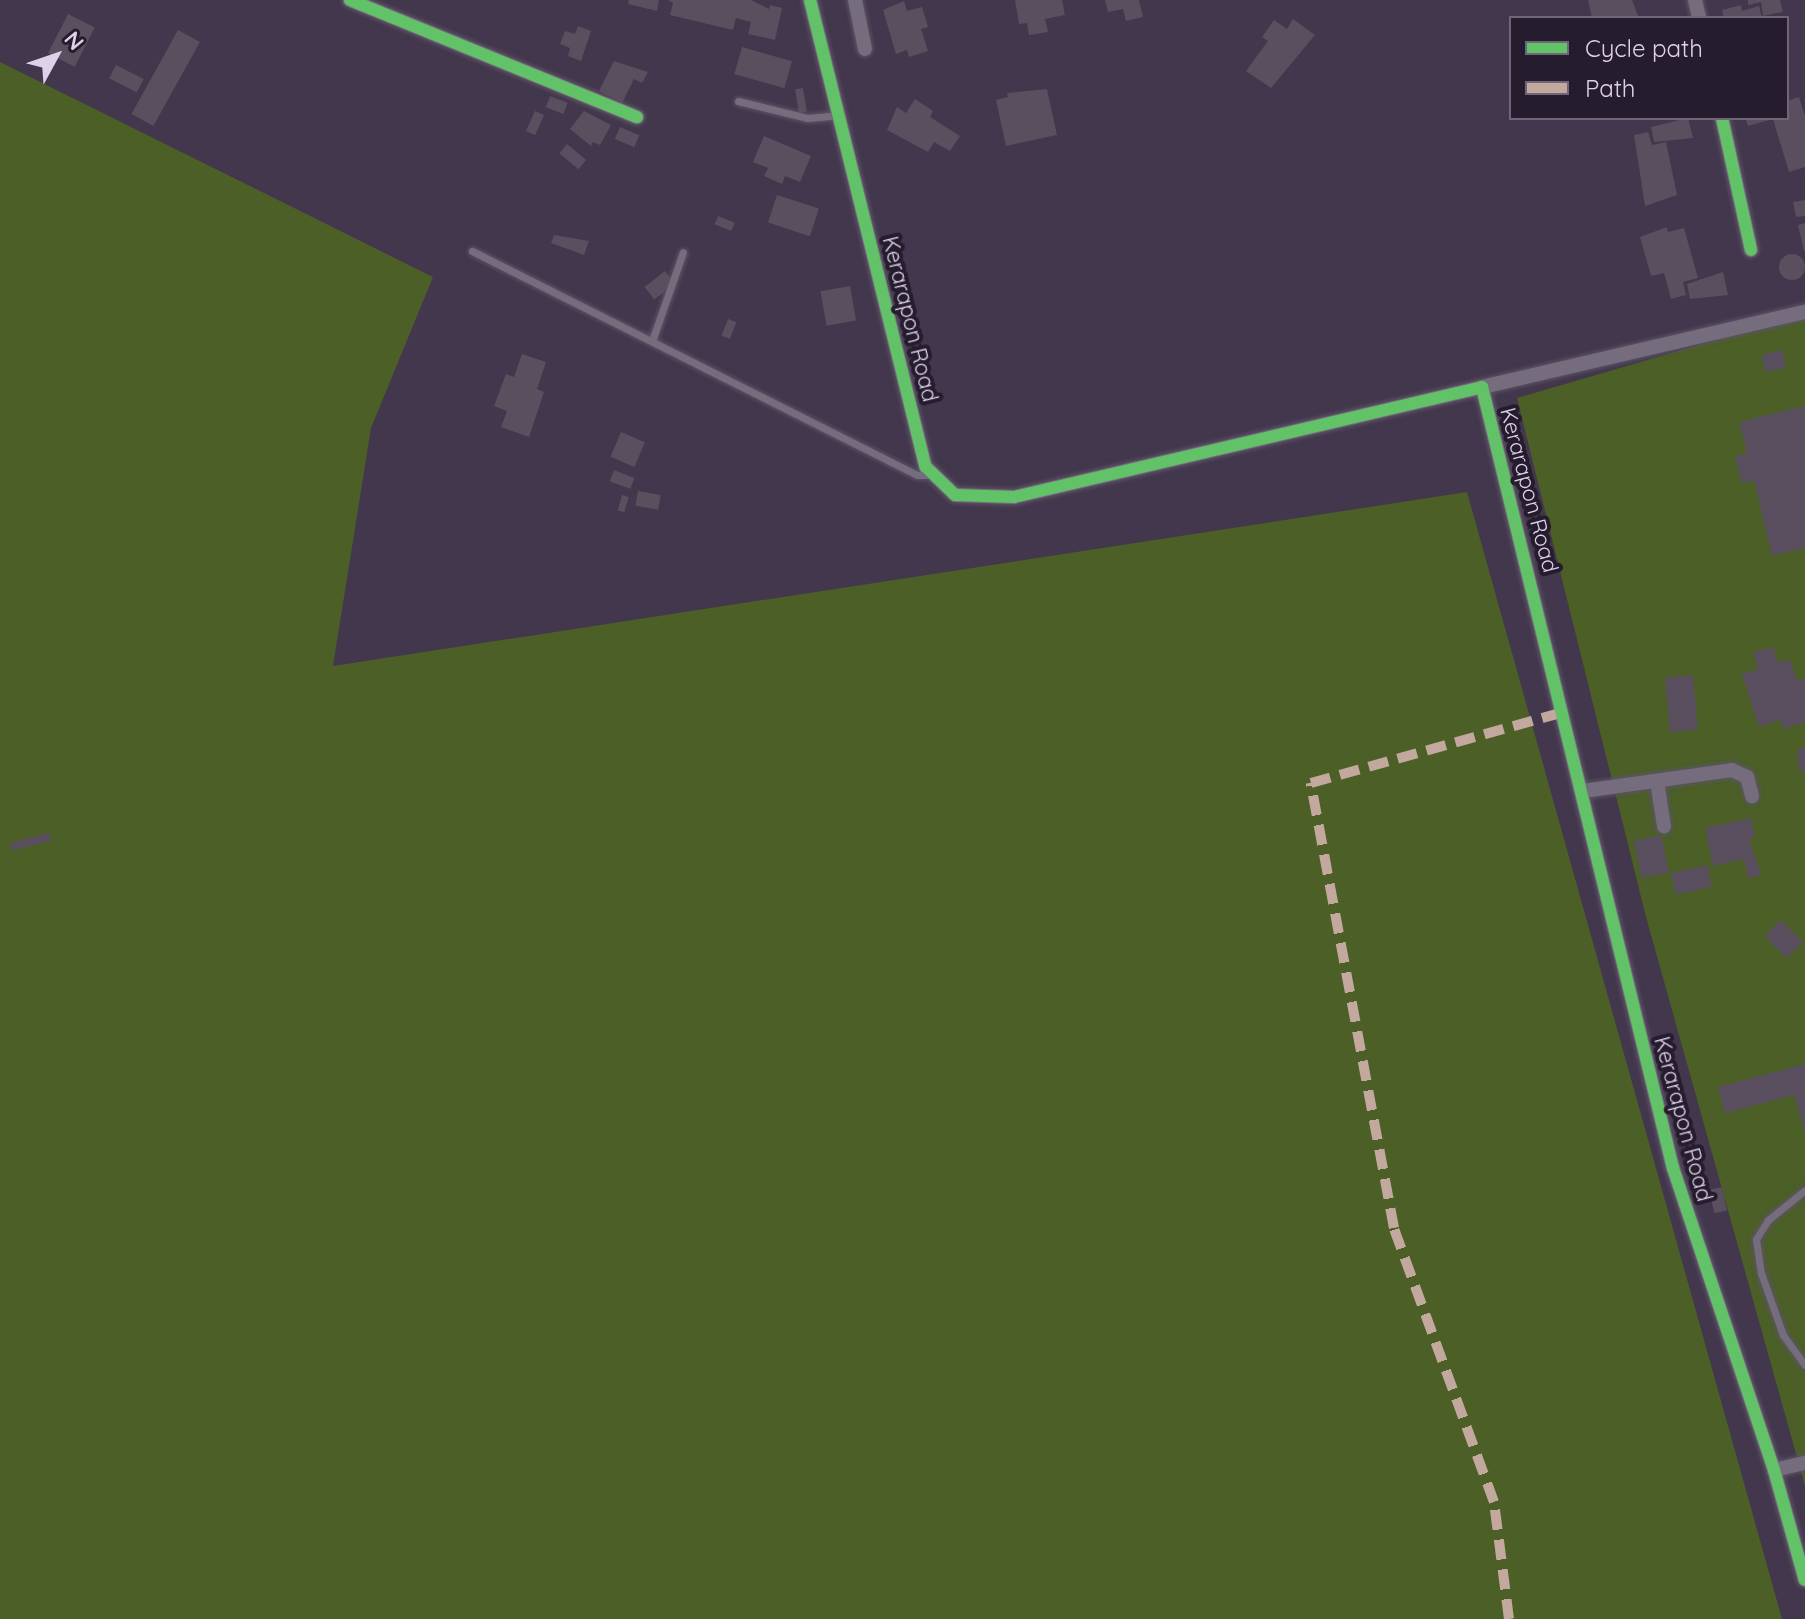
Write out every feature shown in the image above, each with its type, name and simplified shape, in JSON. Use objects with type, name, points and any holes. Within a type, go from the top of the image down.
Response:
[{"type":"street","points":[[350,0],[637,117]]},
{"type":"street","name":"Kerarapon Road","points":[[810,0],[932,475],[945,489],[968,498],[1014,497],[1482,387],[1673,1168],[1774,1470],[1805,1580]]},
{"type":"street","points":[[855,0],[865,49]]},
{"type":"street","points":[[1722,120],[1751,250]]},
{"type":"street","points":[[1482,387],[1805,312]]},
{"type":"street","points":[[1583,791],[1741,771],[1752,796]]},
{"type":"street","points":[[1657,781],[1664,826]]},
{"type":"street","points":[[1774,1470],[1805,1463]]},
{"type":"lane","points":[[738,101],[807,118],[839,115]]},
{"type":"lane","points":[[472,251],[917,475],[932,475]]},
{"type":"lane","points":[[652,341],[683,252]]},
{"type":"lane","points":[[1805,1190],[1768,1220],[1756,1239],[1761,1273],[1783,1335],[1805,1365]]},
{"type":"green space","points":[[0,62],[433,277],[371,428],[333,666],[1467,492],[1782,1619],[0,1619]]},
{"type":"green space","points":[[1805,314],[1805,1486],[1646,917],[1517,398]]},
{"type":"building","points":[[629,0],[659,0],[657,11],[628,4]]},
{"type":"building","points":[[668,0],[751,0],[769,9],[770,5],[782,8],[775,40],[748,34],[751,22],[736,18],[733,30],[670,15],[673,3]]},
{"type":"building","points":[[1015,0],[1062,0],[1065,15],[1045,19],[1048,32],[1029,35],[1027,23],[1019,24]]},
{"type":"building","points":[[1105,0],[1139,0],[1143,17],[1126,21],[1123,9],[1108,12]]},
{"type":"building","points":[[1588,0],[1632,0],[1638,16],[1592,16]]},
{"type":"building","points":[[1748,0],[1780,0],[1783,12],[1763,16],[1761,2],[1748,5]]},
{"type":"building","points":[[904,1],[907,11],[922,7],[928,27],[921,29],[928,51],[909,57],[907,50],[896,54],[883,10]]},
{"type":"building","points":[[1741,5],[1742,11],[1759,6],[1762,16],[1724,16],[1722,10]]},
{"type":"building","points":[[68,14],[95,28],[75,67],[48,53]]},
{"type":"building","points":[[1293,19],[1315,35],[1271,88],[1246,71],[1268,41],[1262,37],[1274,20],[1287,29]]},
{"type":"building","points":[[578,26],[591,31],[581,61],[568,56],[570,48],[560,44],[565,31],[575,34]]},
{"type":"building","points":[[178,30],[200,42],[153,126],[131,114]]},
{"type":"building","points":[[742,47],[792,61],[784,88],[734,74]]},
{"type":"building","points":[[614,61],[648,72],[642,83],[634,79],[622,103],[599,91]]},
{"type":"building","points":[[116,65],[144,79],[137,92],[109,78]]},
{"type":"building","points":[[803,88],[807,112],[799,113],[795,89]]},
{"type":"building","points":[[1047,89],[1057,135],[1006,146],[996,100],[1008,97],[1007,93]]},
{"type":"building","points":[[550,96],[568,103],[563,114],[546,107]]},
{"type":"building","points":[[1799,97],[1805,116],[1805,167],[1789,172],[1773,120],[1789,120],[1789,100]]},
{"type":"building","points":[[915,99],[933,111],[930,117],[960,136],[950,151],[934,142],[928,152],[887,130],[897,107],[906,113]]},
{"type":"building","points":[[535,111],[544,115],[535,135],[526,131]]},
{"type":"building","points":[[584,111],[611,125],[600,145],[593,142],[591,146],[570,129]]},
{"type":"building","points":[[1688,120],[1693,138],[1654,142],[1651,127]]},
{"type":"building","points":[[1746,120],[1769,120],[1748,126]]},
{"type":"building","points":[[620,127],[639,135],[634,147],[615,139]]},
{"type":"building","points":[[1648,132],[1652,145],[1666,142],[1677,195],[1645,206],[1634,135]]},
{"type":"building","points":[[764,136],[811,156],[800,182],[785,176],[782,184],[764,176],[768,168],[753,162]]},
{"type":"building","points":[[567,144],[586,160],[578,169],[559,153]]},
{"type":"building","points":[[777,195],[819,209],[810,236],[768,223]]},
{"type":"building","points":[[1805,200],[1805,216],[1796,217],[1793,202]]},
{"type":"building","points":[[718,216],[735,223],[731,231],[715,224]]},
{"type":"building","points":[[1805,223],[1805,251],[1804,251],[1798,225]]},
{"type":"building","points":[[1667,227],[1668,232],[1684,228],[1698,278],[1683,282],[1686,295],[1671,299],[1664,273],[1651,276],[1640,237]]},
{"type":"building","points":[[554,235],[589,241],[584,255],[551,243]]},
{"type":"building","points":[[1792,254],[1801,258],[1805,267],[1801,276],[1792,280],[1783,276],[1779,267],[1783,258]]},
{"type":"building","points":[[665,271],[675,284],[654,300],[645,287]]},
{"type":"building","points":[[1723,272],[1728,295],[1690,299],[1687,284]]},
{"type":"building","points":[[850,286],[856,320],[827,326],[820,291]]},
{"type":"building","points":[[728,319],[736,322],[730,339],[722,336]]},
{"type":"building","points":[[1782,350],[1786,368],[1766,372],[1762,355]]},
{"type":"building","points":[[522,354],[546,362],[537,389],[544,392],[529,437],[501,427],[507,411],[494,406],[506,374],[514,377]]},
{"type":"building","points":[[1805,406],[1805,548],[1772,556],[1754,481],[1742,483],[1735,456],[1747,453],[1739,422]]},
{"type":"building","points":[[621,432],[645,442],[634,467],[610,457]]},
{"type":"building","points":[[614,470],[635,478],[630,489],[610,481]]},
{"type":"building","points":[[638,491],[661,495],[658,510],[635,506]]},
{"type":"building","points":[[622,495],[629,497],[624,512],[618,510]]},
{"type":"building","points":[[1773,647],[1778,663],[1790,659],[1797,681],[1805,678],[1805,722],[1783,729],[1781,720],[1759,727],[1742,674],[1758,669],[1753,653]]},
{"type":"building","points":[[1693,675],[1698,730],[1670,732],[1665,677]]},
{"type":"building","points":[[1805,747],[1805,771],[1800,772],[1797,758],[1799,748]]},
{"type":"building","points":[[1751,818],[1755,838],[1749,839],[1761,875],[1748,878],[1744,859],[1713,866],[1705,828]]},
{"type":"building","points":[[49,833],[51,841],[12,850],[10,843]]},
{"type":"building","points":[[1661,835],[1669,872],[1642,878],[1634,841]]},
{"type":"building","points":[[1707,865],[1712,886],[1676,895],[1671,873]]},
{"type":"building","points":[[1781,920],[1803,942],[1787,958],[1765,936]]},
{"type":"building","points":[[1805,1064],[1805,1133],[1794,1095],[1725,1113],[1718,1087]]},
{"type":"building","points":[[1722,1187],[1727,1210],[1714,1213],[1709,1190]]},
{"type":"marked path","points":[[1509,1619],[1494,1502],[1394,1228],[1311,783],[1564,712]]},
{"type":"cycle path","points":[[350,0],[637,117]]},
{"type":"cycle path","points":[[810,0],[926,467],[955,495],[1014,497],[1482,387],[1673,1168],[1774,1470],[1805,1580]]},
{"type":"cycle path","points":[[1722,120],[1751,250]]}]
